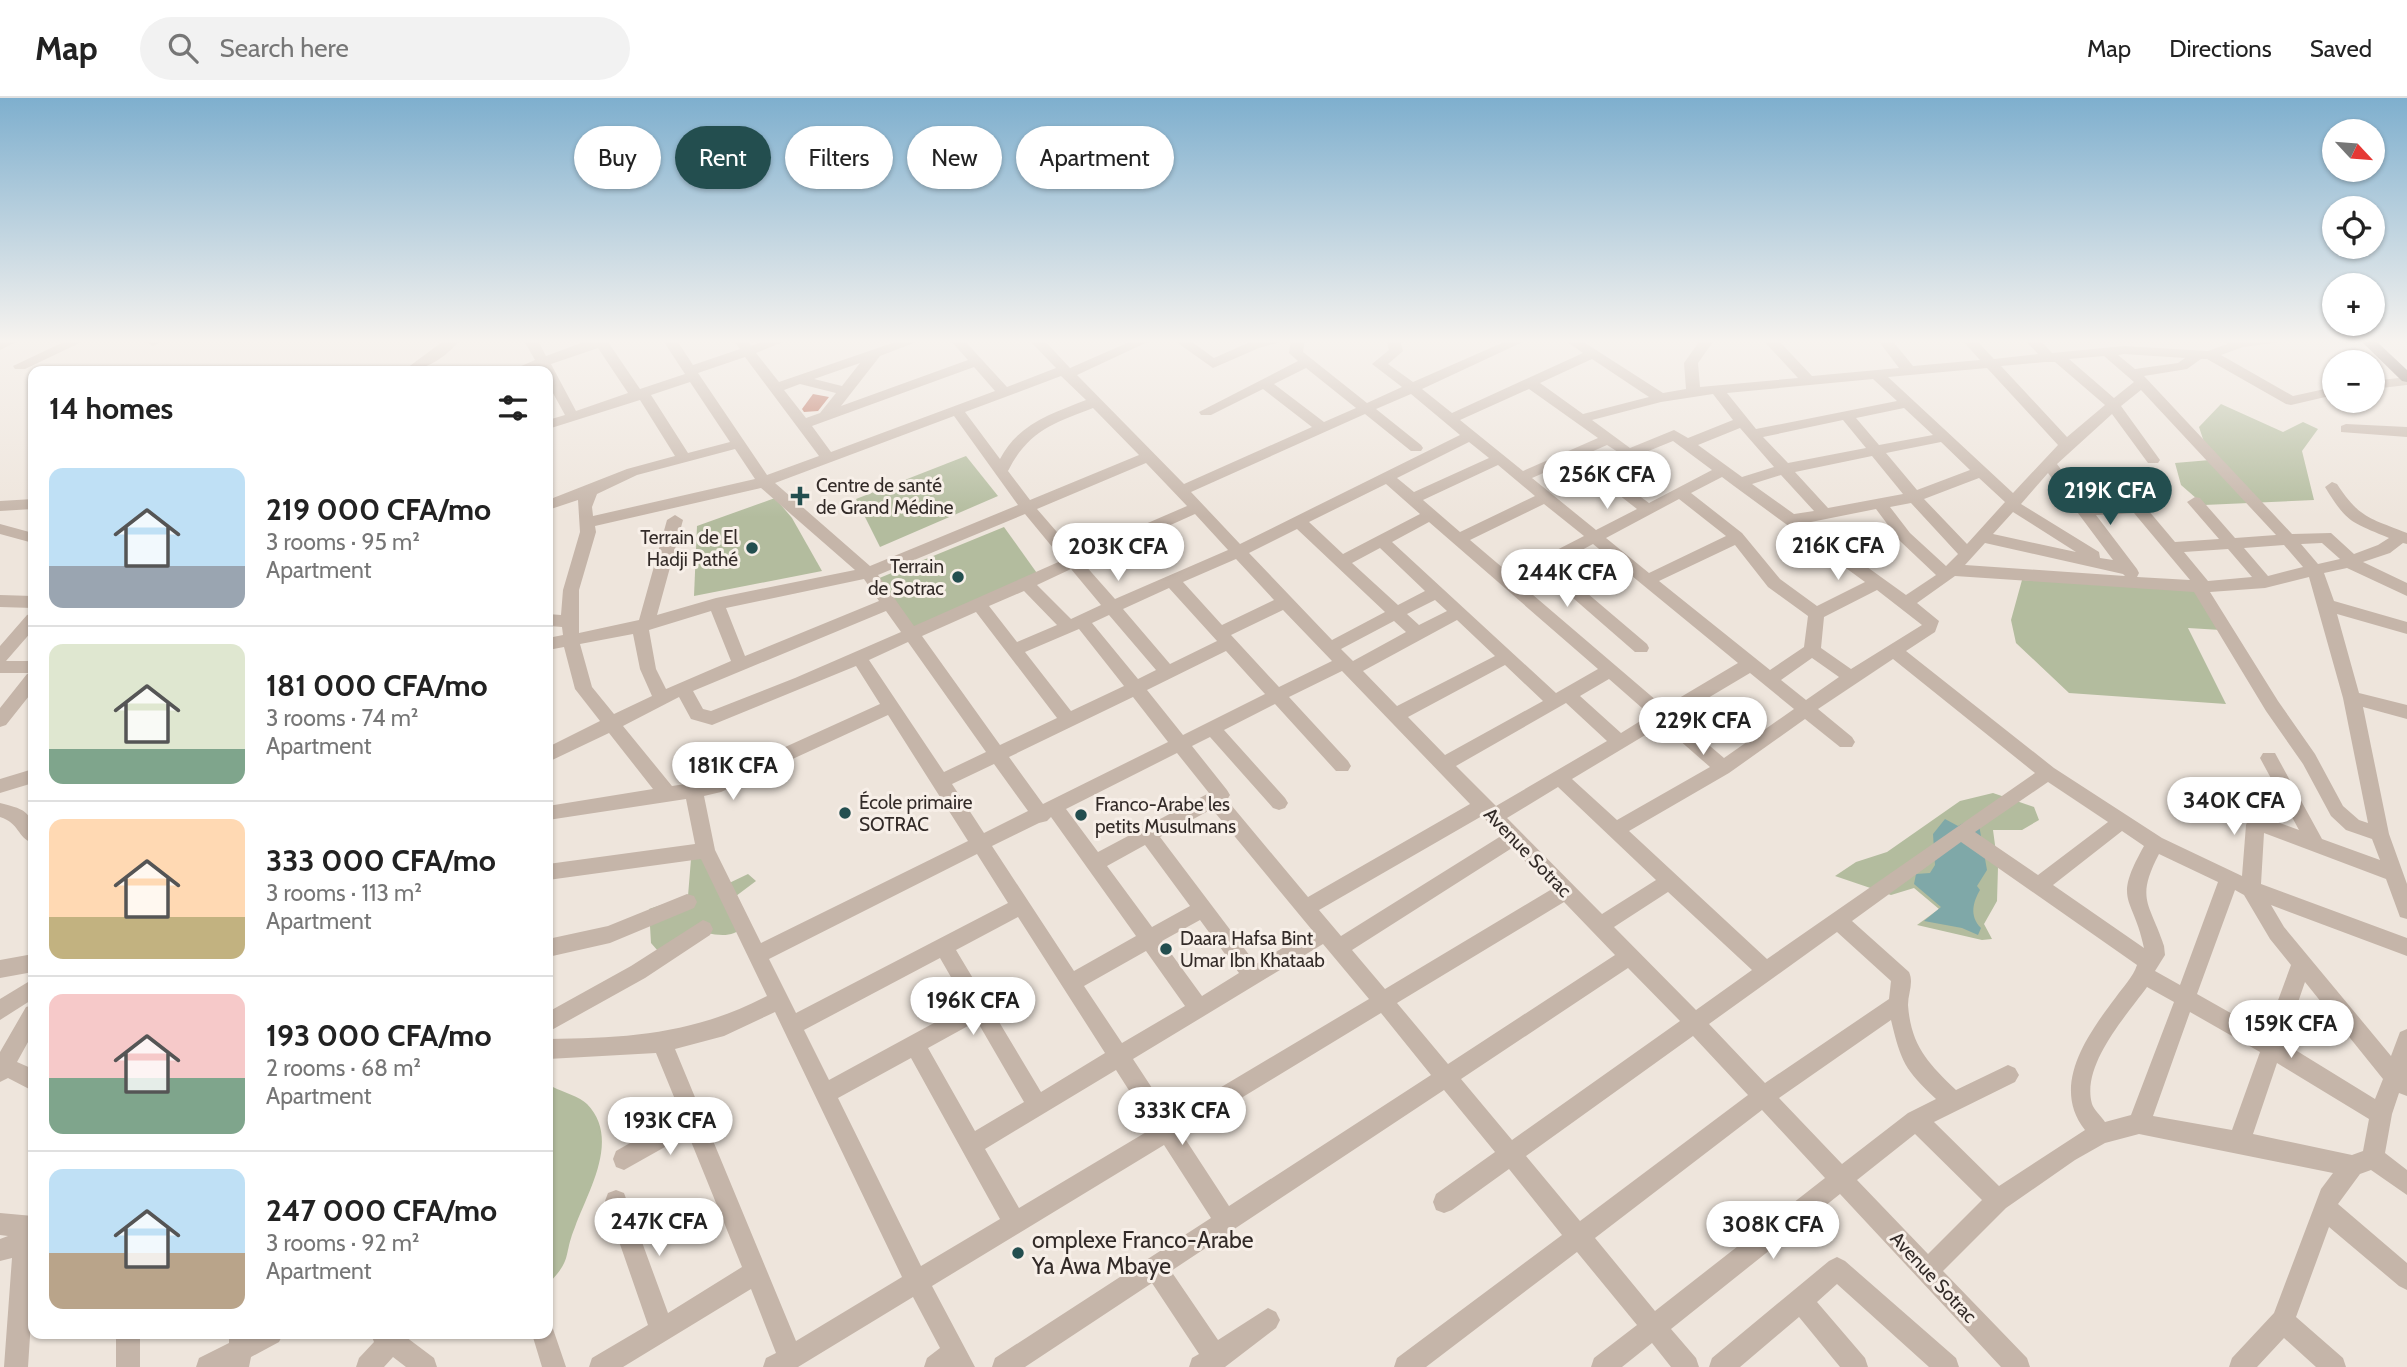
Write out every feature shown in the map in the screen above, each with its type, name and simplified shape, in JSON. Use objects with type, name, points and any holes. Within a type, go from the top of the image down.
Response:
[{"type":"street","points":[[563,398],[573,417]]},
{"type":"street","points":[[553,423],[630,398]]},
{"type":"street","points":[[642,398],[683,457]]},
{"type":"street","points":[[708,398],[764,482],[868,573],[997,755],[1095,863],[1199,1009]]},
{"type":"street","points":[[783,398],[828,459]]},
{"type":"street","points":[[825,416],[839,398]]},
{"type":"street","points":[[803,425],[875,398]]},
{"type":"street","points":[[587,523],[764,482],[991,398]]},
{"type":"street","name":"Avenue Sotrac","points":[[1091,398],[1843,1178],[2018,1367]]},
{"type":"street","points":[[1206,412],[1234,398]]},
{"type":"street","points":[[1284,398],[1323,428]]},
{"type":"street","points":[[1352,398],[1416,448]]},
{"type":"street","points":[[1181,491],[1390,398]]},
{"type":"street","points":[[1425,398],[1846,742]]},
{"type":"street","points":[[1451,419],[1495,398]]},
{"type":"street","points":[[1551,398],[1629,454],[1672,434],[1931,621],[1929,628],[1892,649],[1723,768],[1616,830]]},
{"type":"street","points":[[1580,419],[1660,398]]},
{"type":"street","points":[[1723,398],[1825,514]]},
{"type":"street","points":[[1903,398],[2013,504],[2105,564]]},
{"type":"street","points":[[2024,398],[2066,445]]},
{"type":"street","points":[[2104,398],[2113,405],[2153,460]]},
{"type":"street","points":[[1907,602],[1949,573],[2066,445],[2119,398]]},
{"type":"street","points":[[2156,398],[2314,569],[2327,605],[2352,698],[2380,834],[2407,911]]},
{"type":"street","points":[[2286,398],[2291,401],[2303,398]]},
{"type":"street","points":[[1000,471],[1010,449],[1027,430],[1095,402]]},
{"type":"street","points":[[1753,434],[1908,403]]},
{"type":"street","points":[[957,411],[1028,508],[1168,673]]},
{"type":"street","points":[[1846,415],[1913,497],[1967,554]]},
{"type":"street","points":[[1688,444],[1742,422]]},
{"type":"street","points":[[2346,429],[2407,432]]},
{"type":"street","points":[[1015,650],[1237,552],[1471,435]]},
{"type":"street","points":[[1739,483],[1784,469],[1945,437]]},
{"type":"street","points":[[1522,477],[1607,439]]},
{"type":"street","points":[[553,503],[593,490],[632,472],[738,444]]},
{"type":"street","points":[[553,643],[643,626],[716,604],[868,573],[1149,457]]},
{"type":"street","points":[[1413,499],[1499,458]]},
{"type":"street","points":[[2049,464],[2138,583]]},
{"type":"street","points":[[1508,582],[1722,471]]},
{"type":"street","points":[[1792,520],[1913,497],[1979,472]]},
{"type":"street","points":[[1388,478],[1723,768]]},
{"type":"street","points":[[1606,478],[1648,510]]},
{"type":"street","points":[[2332,487],[2347,511],[2362,521],[2404,538]]},
{"type":"street","points":[[593,490],[586,498],[584,507],[587,523],[586,545],[571,590],[569,621],[578,676],[584,689],[667,794]]},
{"type":"street","points":[[1681,493],[1737,537],[1774,583],[1816,614]]},
{"type":"street","points":[[1459,539],[1546,497]]},
{"type":"street","points":[[2195,502],[2265,582]]},
{"type":"street","points":[[1879,503],[1905,537],[1949,573],[2202,587],[2265,582],[2350,561],[2384,549],[2404,538]]},
{"type":"street","points":[[0,506],[28,504]]},
{"type":"street","points":[[683,688],[697,714],[712,718],[801,683],[1197,506]]},
{"type":"street","points":[[2083,511],[2138,508],[2202,587],[2272,706],[2309,759],[2337,811],[2353,825],[2380,834]]},
{"type":"street","points":[[1341,562],[1430,515]]},
{"type":"street","points":[[661,698],[648,669],[643,626],[675,520]]},
{"type":"street","points":[[1299,522],[1417,633]]},
{"type":"street","points":[[0,529],[28,537]]},
{"type":"street","points":[[1648,580],[1737,537]]},
{"type":"street","points":[[1981,537],[2127,569]]},
{"type":"street","points":[[2171,548],[2326,537],[2350,561],[2407,590]]},
{"type":"street","points":[[1382,541],[1507,657],[1620,742]]},
{"type":"street","points":[[1544,564],[1641,648]]},
{"type":"street","points":[[1171,580],[1342,766]]},
{"type":"street","points":[[1816,614],[1878,582]]},
{"type":"street","points":[[1026,583],[1074,623],[1135,688],[1222,796],[1095,863]]},
{"type":"street","points":[[1330,648],[1436,592]]},
{"type":"street","points":[[0,601],[28,602]]},
{"type":"street","points":[[940,782],[1168,673],[1285,602]]},
{"type":"street","points":[[553,752],[683,688],[889,603]]},
{"type":"street","points":[[716,604],[740,664]]},
{"type":"street","points":[[979,604],[1068,720]]},
{"type":"street","points":[[2327,605],[2407,628]]},
{"type":"street","points":[[757,956],[1277,696],[1458,612]]},
{"type":"street","points":[[1770,679],[1812,650],[1816,614]]},
{"type":"street","points":[[553,620],[569,621]]},
{"type":"street","points":[[0,657],[28,625]]},
{"type":"street","points":[[1892,649],[2048,773],[2155,843],[2251,889],[2407,947]]},
{"type":"street","points":[[1812,650],[1851,677]]},
{"type":"street","points":[[859,657],[1226,1221]]},
{"type":"street","points":[[1396,715],[1507,657]]},
{"type":"street","points":[[1306,908],[1488,812],[1561,779],[1751,664]]},
{"type":"street","points":[[0,667],[28,667]]},
{"type":"street","points":[[1445,764],[1609,671]]},
{"type":"street","points":[[0,720],[28,685]]},
{"type":"street","points":[[2352,698],[2407,712]]},
{"type":"street","points":[[553,812],[694,791],[727,783],[891,706]]},
{"type":"street","points":[[1213,729],[1279,803]]},
{"type":"street","points":[[2269,758],[2316,845]]},
{"type":"street","points":[[1444,1202],[1693,1022],[2048,773]]},
{"type":"street","points":[[1561,779],[1766,971]]},
{"type":"street","points":[[0,786],[28,782]]},
{"type":"street","points":[[694,791],[706,850],[917,1282],[959,1359],[936,1367]]},
{"type":"street","points":[[1215,799],[1687,1367]]},
{"type":"street","points":[[0,810],[18,816],[28,829]]},
{"type":"street","points":[[2038,886],[2121,822]]},
{"type":"street","points":[[2393,873],[2263,824],[2255,825],[2251,889],[2277,933],[2301,964],[2400,1081]]},
{"type":"street","points":[[1961,832],[2038,886],[2185,999],[2273,1048],[2381,1114]]},
{"type":"street","points":[[1148,835],[1253,976]]},
{"type":"street","points":[[972,1145],[1253,976],[1332,940],[1513,838]]},
{"type":"street","points":[[2101,1133],[2082,1109],[2080,1093],[2084,1072],[2097,1041],[2155,955],[2155,943],[2137,902],[2136,885],[2155,843]]},
{"type":"street","points":[[553,871],[706,850]]},
{"type":"street","points":[[2139,1124],[2230,879]]},
{"type":"street","points":[[1600,926],[1669,881]]},
{"type":"street","points":[[662,1042],[756,1272],[783,1362],[1566,891]]},
{"type":"street","points":[[553,946],[610,934],[687,902]]},
{"type":"street","points":[[792,1026],[1021,906]]},
{"type":"street","points":[[1071,983],[1203,908]]},
{"type":"street","points":[[1837,920],[1902,978],[1898,1004],[1910,1056],[1921,1071],[1953,1101]]},
{"type":"street","points":[[553,1020],[638,972],[703,929]]},
{"type":"street","points":[[944,947],[1038,1106]]},
{"type":"street","points":[[1004,1367],[1630,956]]},
{"type":"street","points":[[0,969],[28,964]]},
{"type":"street","points":[[2239,1142],[2301,964]]},
{"type":"street","points":[[0,1011],[28,991]]},
{"type":"street","points":[[553,1049],[662,1042],[690,1037],[725,1025],[779,1000]]},
{"type":"street","points":[[1406,1367],[1764,1096],[1898,1004]]},
{"type":"street","points":[[825,1094],[980,1009]]},
{"type":"street","points":[[28,1025],[2,1069],[22,1073],[28,1077]]},
{"type":"street","points":[[2241,1367],[2283,1321],[2329,1196],[2362,1162],[2381,1114],[2400,1081],[2407,1039]]},
{"type":"street","points":[[915,1045],[1015,1223]]},
{"type":"street","points":[[1603,1367],[1916,1120],[2008,1075]]},
{"type":"street","points":[[624,1159],[693,1119]]},
{"type":"street","points":[[1916,1120],[1998,1200]]},
{"type":"street","points":[[1928,1270],[1998,1200],[2067,1152],[2101,1133],[2139,1124],[2362,1162],[2407,1184]]},
{"type":"street","points":[[615,1201],[662,1330]]},
{"type":"street","points":[[2325,1208],[2407,1278]]},
{"type":"street","points":[[0,1224],[28,1236]]},
{"type":"street","points":[[0,1250],[28,1238]]},
{"type":"street","points":[[16,1367],[28,1256]]},
{"type":"street","points":[[1154,1268],[1209,1362],[1268,1320]]},
{"type":"street","points":[[1721,1367],[1837,1269],[1947,1367]]},
{"type":"street","points":[[601,1367],[756,1272]]},
{"type":"street","points":[[1800,1300],[1856,1367]]},
{"type":"street","points":[[2283,1321],[2334,1367]]},
{"type":"street","points":[[128,1339],[128,1367]]},
{"type":"street","points":[[208,1367],[242,1356],[264,1339]]},
{"type":"street","points":[[368,1367],[387,1339]]},
{"type":"street","points":[[390,1339],[425,1367]]},
{"type":"street","points":[[546,1339],[554,1367]]},
{"type":"green space","points":[[2221,404],[2283,432],[2303,422],[2318,429],[2302,451],[2314,500],[2204,505],[2181,485],[2175,463],[2210,460],[2199,427]]},
{"type":"green space","points":[[966,456],[998,496],[880,547],[856,499]]},
{"type":"green space","name":"Terrain de El Hadji Pathé","points":[[775,498],[792,518],[822,571],[694,596],[697,526]]},
{"type":"green space","name":"Terrain de Sotrac","points":[[1004,527],[1039,576],[913,628],[877,579]]},
{"type":"green space","points":[[2022,580],[2201,591],[2221,630],[2188,628],[2226,704],[2069,693],[2016,643],[2011,620]]},
{"type":"green space","points":[[1993,793],[2034,807],[2039,820],[2022,830],[1993,830],[1998,867],[1997,901],[1984,924],[1992,939],[1982,940],[1917,925],[1939,909],[1914,888],[1891,895],[1835,876],[1856,862],[1887,852],[1960,801]]},
{"type":"green space","points":[[712,856],[725,885],[748,874],[756,881],[736,896],[746,926],[727,935],[706,933],[665,959],[651,943],[649,909],[688,896],[691,859]]},
{"type":"green space","points":[[553,1087],[587,1104],[597,1118],[602,1149],[599,1165],[571,1237],[564,1263],[553,1279]]},
{"type":"water","points":[[1945,819],[1958,826],[1969,820],[1979,825],[1987,870],[1977,886],[1980,890],[1973,909],[1981,928],[1978,935],[1962,928],[1924,921],[1941,907],[1914,884],[1916,874],[1930,873],[1935,865],[1933,834]]},
{"type":"building","points":[[810,398],[828,398],[818,411],[804,412],[802,409]]},
{"type":"place","name":"Centre de santé de Grand Médine","points":[[800,496]]},
{"type":"place","name":"Terrain de El Hadji Pathé","points":[[752,548]]},
{"type":"place","name":"Terrain de Sotrac","points":[[958,577]]},
{"type":"place","name":"École primaire SOTRAC","points":[[845,813]]},
{"type":"place","name":"Franco-Arabe les petits Musulmans","points":[[1081,815]]},
{"type":"place","name":"Daara Hafsa Bint Umar Ibn Khataab","points":[[1166,949]]},
{"type":"place","name":"omplexe Franco-Arabe Ya Awa Mbaye","points":[[1018,1253]]}]
